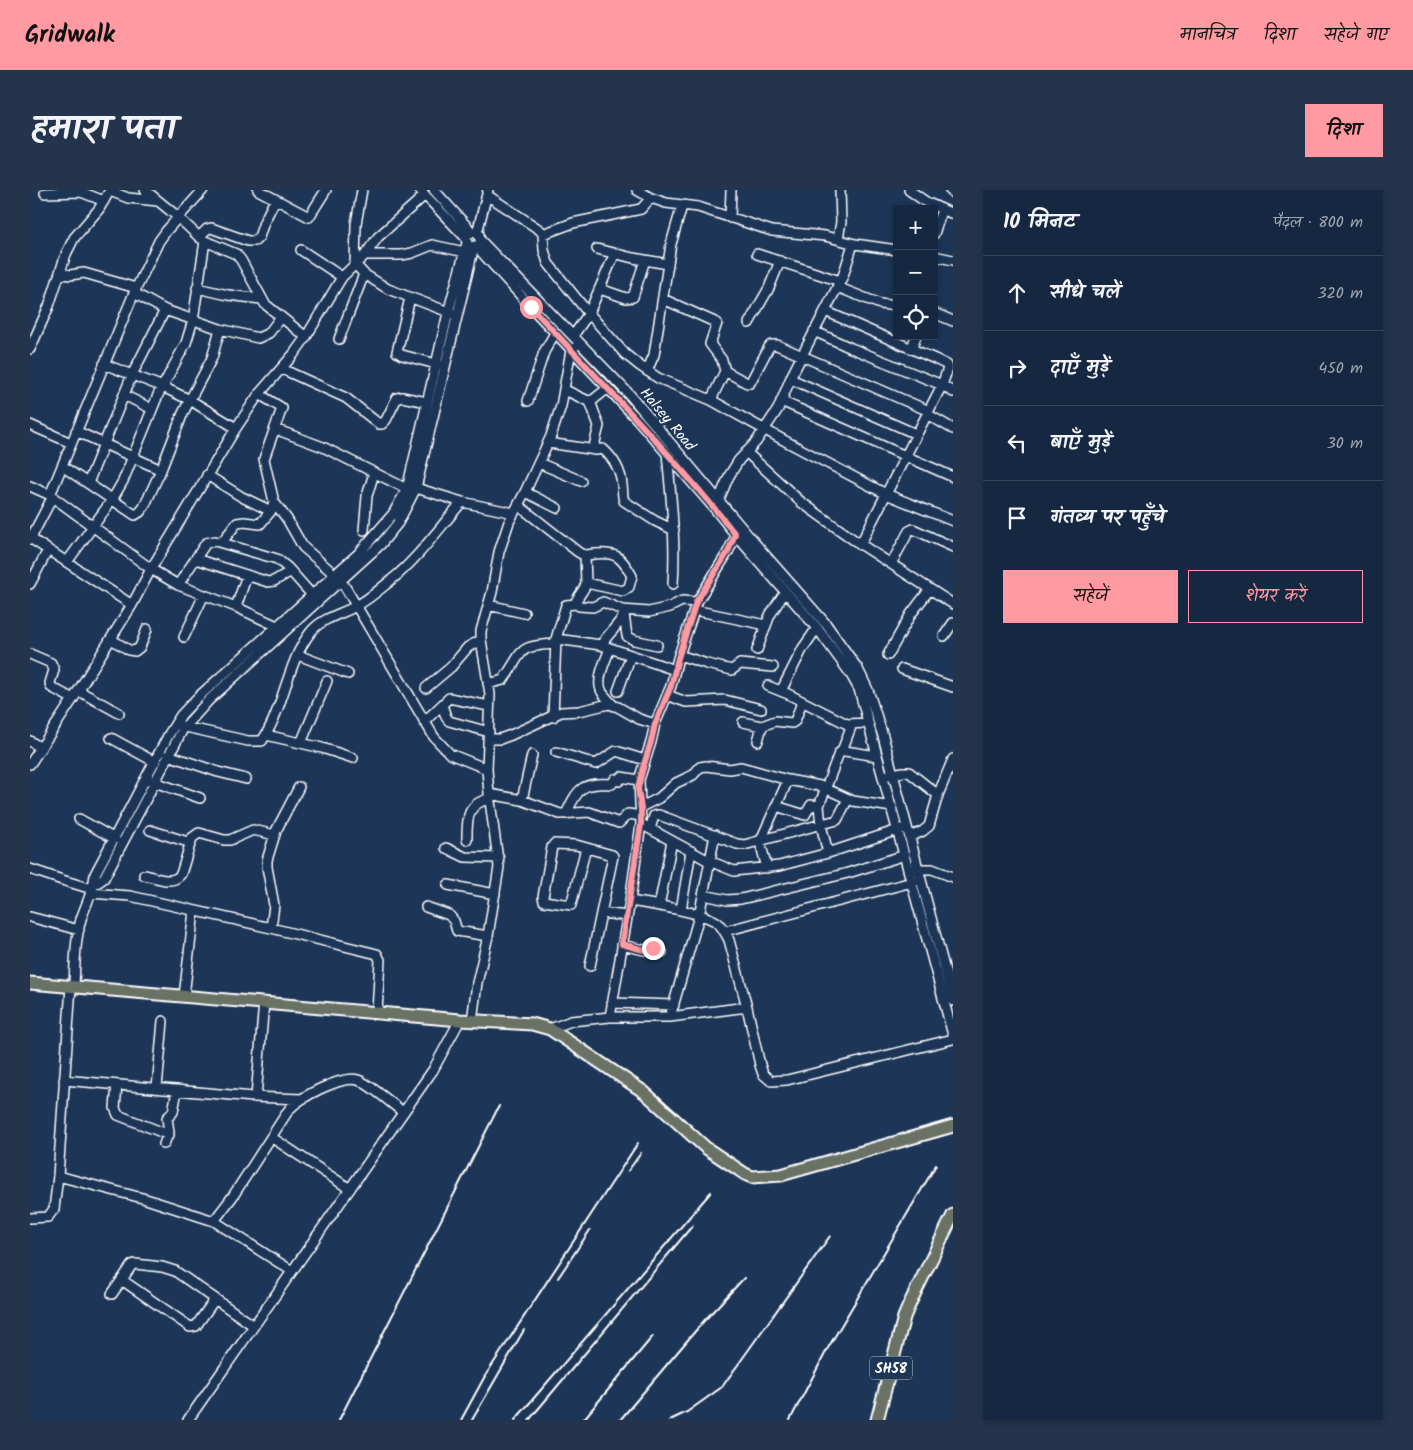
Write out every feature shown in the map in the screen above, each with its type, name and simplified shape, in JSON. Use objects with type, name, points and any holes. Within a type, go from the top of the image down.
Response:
[{"type":"main road","points":[[30,983],[460,1020],[532,1024],[550,1029],[644,1092],[706,1148],[752,1177],[781,1175],[953,1126]]},
{"type":"main road","name":"SH58","points":[[877,1420],[904,1317],[950,1226],[953,1215]]},
{"type":"street","points":[[145,190],[202,239],[236,254],[242,260],[264,304],[306,337]]},
{"type":"street","points":[[132,605],[30,538],[51,496],[71,443],[135,291],[160,240],[201,190]]},
{"type":"street","points":[[258,190],[309,217],[326,190]]},
{"type":"street","points":[[362,190],[356,224],[355,264],[364,274],[388,289],[452,314]]},
{"type":"street","points":[[730,218],[731,190]]},
{"type":"street","points":[[838,240],[841,222],[840,190]]},
{"type":"street","points":[[909,190],[926,202],[953,214]]},
{"type":"street","points":[[950,190],[953,193]]},
{"type":"street","points":[[30,350],[49,306],[66,254],[74,238],[99,209],[110,191],[128,198],[159,202]]},
{"type":"street","points":[[437,191],[472,241]]},
{"type":"street","points":[[46,193],[81,192],[104,201]]},
{"type":"street","points":[[30,764],[79,691],[132,605],[151,569],[207,475],[259,394],[282,369],[306,337],[342,277],[365,255],[378,237],[423,193],[472,241],[774,571],[818,622],[868,690],[883,736],[909,832],[913,869],[939,965],[953,1037],[787,1080],[771,1081],[763,1074],[760,1065],[747,1007],[725,931],[717,922],[681,910],[630,900]]},
{"type":"street","points":[[180,726],[181,715],[197,698],[276,626],[288,622],[338,577],[379,531],[412,488],[431,397],[452,314],[472,241],[488,193],[543,234],[544,250],[548,263],[625,354],[647,371],[683,389],[711,400],[886,494],[953,521]]},
{"type":"street","points":[[543,234],[573,223],[641,209],[645,193],[682,206],[698,207],[772,231],[825,236],[853,244],[893,249]]},
{"type":"street","points":[[67,562],[112,500],[123,481],[158,395],[186,343],[193,320],[202,239],[207,229],[211,228],[248,241],[255,241],[275,200]]},
{"type":"street","points":[[647,371],[654,355],[668,264],[682,206]]},
{"type":"street","points":[[938,222],[942,209]]},
{"type":"street","points":[[365,255],[402,255],[432,245],[472,241]]},
{"type":"street","name":"Halsey Road","points":[[472,241],[539,300],[621,385],[719,500],[738,531]]},
{"type":"street","points":[[716,509],[729,476],[739,460],[756,442],[778,409],[801,357],[839,284],[853,244]]},
{"type":"street","points":[[597,249],[668,264]]},
{"type":"street","points":[[302,250],[342,277]]},
{"type":"street","points":[[573,336],[589,313],[615,253]]},
{"type":"street","points":[[757,254],[839,284],[880,304],[893,306]]},
{"type":"street","points":[[938,257],[953,260]]},
{"type":"street","points":[[600,289],[626,298],[633,297],[645,260]]},
{"type":"street","points":[[749,323],[769,288],[780,261]]},
{"type":"street","points":[[60,273],[70,276],[84,274],[135,291],[165,310],[220,329],[258,338],[269,332],[280,318]]},
{"type":"street","points":[[339,339],[364,274]]},
{"type":"street","points":[[197,288],[228,295],[261,299]]},
{"type":"street","points":[[410,298],[397,352],[440,365]]},
{"type":"street","points":[[663,299],[717,323],[710,344],[722,360],[725,371],[711,400]]},
{"type":"street","points":[[531,307],[539,300]]},
{"type":"street","points":[[88,483],[132,375],[165,310]]},
{"type":"street","points":[[825,311],[950,366],[860,545]]},
{"type":"street","points":[[938,315],[953,321]]},
{"type":"street","points":[[62,466],[112,500],[137,514],[144,507],[190,400],[212,358],[220,329]]},
{"type":"street","points":[[814,331],[942,385],[953,392]]},
{"type":"street","points":[[528,401],[544,352],[555,333]]},
{"type":"street","points":[[912,348],[915,340]]},
{"type":"street","points":[[472,1020],[477,983],[495,894],[499,858],[486,769],[489,735],[488,684],[480,640],[499,552],[516,509],[548,443],[565,390],[571,350],[580,343]]},
{"type":"street","points":[[725,371],[747,383],[750,382],[767,350],[771,345],[777,345],[928,413],[953,429]]},
{"type":"street","points":[[104,364],[163,387],[190,400],[236,428]]},
{"type":"street","points":[[282,369],[352,401],[379,424],[386,420],[397,398],[431,397]]},
{"type":"street","points":[[791,379],[916,434]]},
{"type":"street","points":[[590,401],[621,385]]},
{"type":"street","points":[[565,390],[590,401],[599,426],[593,450]]},
{"type":"street","points":[[222,542],[237,523],[260,524],[273,507],[264,459],[282,408],[259,394]]},
{"type":"street","points":[[124,395],[152,409]]},
{"type":"street","points":[[412,488],[431,397]]},
{"type":"street","points":[[781,401],[953,477]]},
{"type":"street","points":[[30,425],[71,443]]},
{"type":"street","points":[[275,428],[323,447],[374,474],[412,488],[462,502],[516,509],[578,552],[585,555],[613,554],[626,564],[633,578],[629,587],[623,590],[586,583]]},
{"type":"street","points":[[76,431],[161,470]]},
{"type":"street","points":[[548,443],[593,450],[603,449],[616,464],[622,480],[624,501],[655,521],[674,530]]},
{"type":"street","points":[[746,452],[797,499],[860,545],[953,604]]},
{"type":"street","points":[[667,453],[674,530],[673,584]]},
{"type":"street","points":[[539,462],[581,480]]},
{"type":"street","points":[[364,530],[367,496],[374,474]]},
{"type":"street","points":[[207,475],[231,491],[273,507],[287,519],[303,547],[338,577],[434,738],[450,754],[486,769]]},
{"type":"street","points":[[30,486],[51,496],[151,569],[178,585],[236,607],[276,626]]},
{"type":"street","points":[[525,492],[557,508]]},
{"type":"street","points":[[180,726],[256,742],[262,741],[283,697],[302,645],[317,625],[357,606],[401,572],[462,502]]},
{"type":"street","points":[[891,564],[909,531],[913,529],[953,547]]},
{"type":"street","points":[[610,1017],[630,900],[641,816],[639,780],[655,724],[667,695],[695,606],[728,552],[738,531]]},
{"type":"street","points":[[178,585],[208,542],[215,541],[273,557],[291,571],[312,595]]},
{"type":"street","points":[[31,581],[48,550]]},
{"type":"street","points":[[576,604],[586,583],[585,555]]},
{"type":"street","points":[[196,559],[271,582],[291,571]]},
{"type":"street","points":[[774,571],[785,592],[818,622]]},
{"type":"street","points":[[236,607],[247,575]]},
{"type":"street","points":[[30,1218],[43,1218],[52,1214],[55,1202],[77,941],[95,874],[180,726],[274,641],[312,595],[338,577]]},
{"type":"street","points":[[888,656],[911,614],[930,589]]},
{"type":"street","points":[[757,650],[774,607],[785,592]]},
{"type":"street","points":[[184,637],[204,595]]},
{"type":"street","points":[[553,717],[556,642],[566,605],[576,604],[593,607],[603,602],[625,613],[654,612],[682,601],[766,625]]},
{"type":"street","points":[[488,605],[524,613]]},
{"type":"street","points":[[601,645],[609,633],[619,624],[625,613]]},
{"type":"street","points":[[625,613],[627,636],[657,645]]},
{"type":"street","points":[[781,691],[818,622]]},
{"type":"street","points":[[944,636],[953,623]]},
{"type":"street","points":[[111,639],[129,650],[135,651],[140,647],[147,630]]},
{"type":"street","points":[[268,634],[274,641]]},
{"type":"street","points":[[426,688],[451,667],[468,647],[480,640]]},
{"type":"street","points":[[488,684],[503,680],[514,661],[526,648],[556,642],[601,645],[675,670]]},
{"type":"street","points":[[610,648],[602,673],[600,687],[604,696],[613,705],[639,719],[655,724]]},
{"type":"street","points":[[30,654],[51,663],[54,670],[50,683],[51,687],[73,700]]},
{"type":"street","points":[[679,654],[728,669],[734,669],[740,664],[773,667]]},
{"type":"street","points":[[298,655],[348,674]]},
{"type":"street","points":[[618,692],[631,655]]},
{"type":"street","points":[[902,668],[953,687]]},
{"type":"street","points":[[854,671],[897,831],[905,856],[913,869]]},
{"type":"street","points":[[301,743],[327,680]]},
{"type":"street","points":[[768,686],[852,724],[868,723]]},
{"type":"street","points":[[79,691],[119,713]]},
{"type":"street","points":[[667,695],[686,702],[725,700],[761,709]]},
{"type":"street","points":[[424,722],[447,699],[452,698],[489,706]]},
{"type":"street","points":[[743,722],[762,726],[775,721],[792,723],[795,721],[802,702]]},
{"type":"street","points":[[442,705],[449,721],[500,739],[511,736],[561,712],[580,711],[613,705]]},
{"type":"street","points":[[828,853],[821,825],[819,806],[852,724]]},
{"type":"street","points":[[758,742],[762,726]]},
{"type":"street","points":[[266,735],[353,758]]},
{"type":"street","points":[[872,739],[883,736]]},
{"type":"street","points":[[111,738],[154,762]]},
{"type":"street","points":[[30,741],[41,748]]},
{"type":"street","points":[[92,889],[104,878],[150,780],[154,762],[167,751]]},
{"type":"street","points":[[167,751],[218,772],[246,779]]},
{"type":"street","points":[[556,752],[596,764],[616,751],[645,760]]},
{"type":"street","points":[[842,751],[877,756]]},
{"type":"street","points":[[522,800],[532,756]]},
{"type":"street","points":[[467,840],[467,822],[470,811],[476,803],[489,797],[522,800],[555,813],[589,812],[619,824],[628,814],[641,816],[650,829],[710,861],[734,871],[767,868],[828,853],[897,831],[923,831],[929,826],[938,795],[953,759]]},
{"type":"street","points":[[641,816],[676,783],[693,775],[702,766],[730,769],[741,767],[827,789],[834,794],[848,799],[892,807]]},
{"type":"street","points":[[883,776],[909,772],[938,795]]},
{"type":"street","points":[[566,814],[579,791],[589,784],[612,784],[615,779],[619,780],[622,777],[639,780]]},
{"type":"street","points":[[150,780],[200,798]]},
{"type":"street","points":[[767,868],[760,842],[788,780]]},
{"type":"street","points":[[271,928],[274,905],[267,860],[275,835],[299,787]]},
{"type":"street","points":[[650,829],[654,816],[657,815],[741,845],[760,842],[838,819],[848,799]]},
{"type":"street","points":[[776,806],[805,815],[809,806],[819,806]]},
{"type":"street","points":[[79,819],[115,839]]},
{"type":"street","points":[[150,830],[191,843]]},
{"type":"street","points":[[144,875],[171,881],[178,878],[195,834],[199,832],[224,840],[230,840],[253,830],[275,835]]},
{"type":"street","points":[[670,1017],[699,916],[715,835]]},
{"type":"street","points":[[659,906],[672,841]]},
{"type":"street","points":[[586,848],[571,905],[544,901],[543,897],[553,845],[557,843],[570,844],[586,848],[613,856],[590,966]]},
{"type":"street","points":[[446,848],[465,857],[499,858]]},
{"type":"street","points":[[681,910],[691,851]]},
{"type":"street","points":[[704,895],[727,900],[741,899],[840,875],[905,856]]},
{"type":"street","points":[[30,869],[92,889],[194,910],[377,954],[380,960],[377,1012]]},
{"type":"street","points":[[913,869],[932,869],[953,877]]},
{"type":"street","points":[[725,931],[916,881]]},
{"type":"street","points":[[448,885],[495,894]]},
{"type":"street","points":[[426,907],[449,915],[457,931],[488,936]]},
{"type":"street","points":[[184,996],[194,910]]},
{"type":"street","points":[[600,913],[627,916]]},
{"type":"street","points":[[30,917],[79,930]]},
{"type":"street","points":[[622,944],[644,950],[653,948],[662,952]]},
{"type":"street","points":[[939,965],[953,1001]]},
{"type":"street","points":[[256,1097],[264,1002]]},
{"type":"street","points":[[612,1003],[674,1005]]},
{"type":"street","points":[[550,1029],[571,1022],[610,1017],[670,1017],[747,1007]]},
{"type":"street","points":[[188,1420],[433,1070],[460,1020]]},
{"type":"street","points":[[157,1088],[163,1021]]},
{"type":"street","points":[[214,1221],[233,1196],[292,1105],[302,1099],[342,1080],[351,1079],[366,1084],[403,1112]]},
{"type":"street","points":[[64,1080],[256,1097],[302,1099]]},
{"type":"street","points":[[117,1085],[115,1108],[118,1115],[169,1135]]},
{"type":"street","points":[[164,1144],[169,1135],[167,1120],[173,1112],[177,1090]]},
{"type":"street","points":[[271,1137],[350,1189]]},
{"type":"street","points":[[58,1176],[146,1199],[214,1221],[292,1271]]},
{"type":"street","points":[[112,1294],[132,1265],[170,1268],[254,1326]]},
{"type":"street","points":[[122,1280],[190,1327],[196,1326],[215,1299]]},
{"type":"railway","points":[[339,1420],[499,1106]]},
{"type":"railway","points":[[461,1420],[485,1376],[638,1143]]},
{"type":"railway","points":[[628,1171],[641,1153]]},
{"type":"railway","points":[[790,1420],[828,1348],[936,1165]]},
{"type":"railway","points":[[515,1420],[711,1192]]},
{"type":"railway","points":[[529,1420],[693,1225]]},
{"type":"railway","points":[[558,1278],[590,1230]]},
{"type":"railway","points":[[670,1420],[687,1412],[722,1387],[830,1236]]},
{"type":"railway","points":[[620,1420],[703,1322],[744,1278]]},
{"type":"railway","points":[[472,1420],[524,1330]]},
{"type":"railway","points":[[583,1420],[653,1336]]},
{"type":"route","points":[[531,307],[638,420],[716,509],[735,534],[728,552],[696,602],[671,686],[655,724],[639,780],[641,824],[622,944],[644,950],[653,948]]}]
